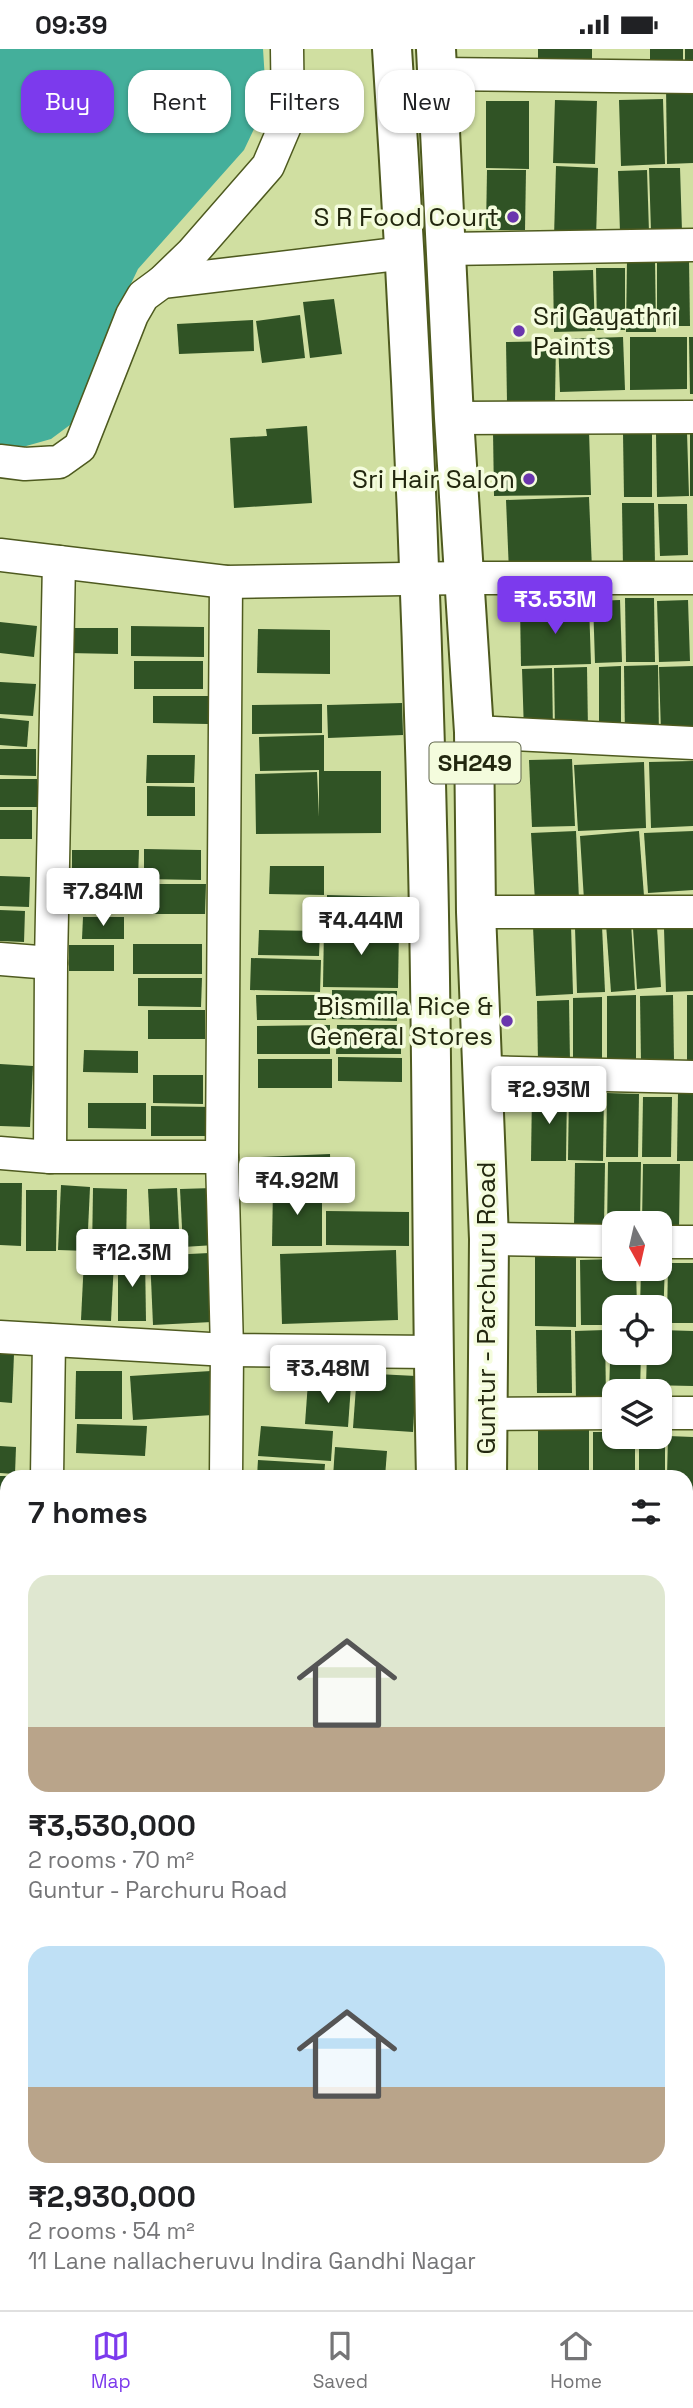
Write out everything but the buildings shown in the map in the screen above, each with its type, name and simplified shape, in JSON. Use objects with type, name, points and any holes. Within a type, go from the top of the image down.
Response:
[{"type":"main road","name":"Guntur - Parchuru Road","points":[[391,49],[405,253],[420,579],[432,1083],[436,1470]]},
{"type":"main road","name":"Guntur - Parchuru Road","points":[[437,62],[454,418],[474,732],[476,912],[489,1239],[487,1470]]},
{"type":"street","points":[[0,461],[25,464],[59,461],[80,447],[132,315],[143,296],[192,253],[268,166],[288,119],[287,49]]},
{"type":"street","points":[[437,62],[693,76]]},
{"type":"street","points":[[446,249],[693,245]]},
{"type":"street","points":[[162,282],[405,253]]},
{"type":"street","points":[[454,418],[693,417]]},
{"type":"street","points":[[0,555],[226,582],[693,578]]},
{"type":"street","points":[[50,1157],[59,562]]},
{"type":"street","points":[[226,582],[222,1157],[228,1350],[226,1470]]},
{"type":"street","points":[[474,732],[693,743]]},
{"type":"street","points":[[476,912],[693,912]]},
{"type":"street","points":[[0,959],[51,963]]},
{"type":"street","points":[[481,1072],[693,1077]]},
{"type":"street","points":[[0,1153],[50,1157],[222,1157]]},
{"type":"street","points":[[489,1239],[602,1241]]},
{"type":"street","points":[[672,1242],[693,1242]]},
{"type":"street","points":[[0,1337],[228,1350],[433,1352]]},
{"type":"street","points":[[47,1470],[49,1340]]},
{"type":"street","points":[[487,1414],[602,1413]]},
{"type":"street","points":[[672,1413],[693,1413]]},
{"type":"water","points":[[0,49],[263,49],[264,70],[245,70],[245,133],[252,133],[244,150],[138,269],[105,338],[74,422],[51,439],[12,450],[0,449]]},
{"type":"place","name":"S R Food Court","points":[[513,217]]},
{"type":"place","name":"Sri Gayathri Paints","points":[[519,331]]},
{"type":"place","name":"Sri Hair Salon","points":[[529,479]]},
{"type":"place","name":"Bismilla Rice & General Stores","points":[[507,1021]]}]
